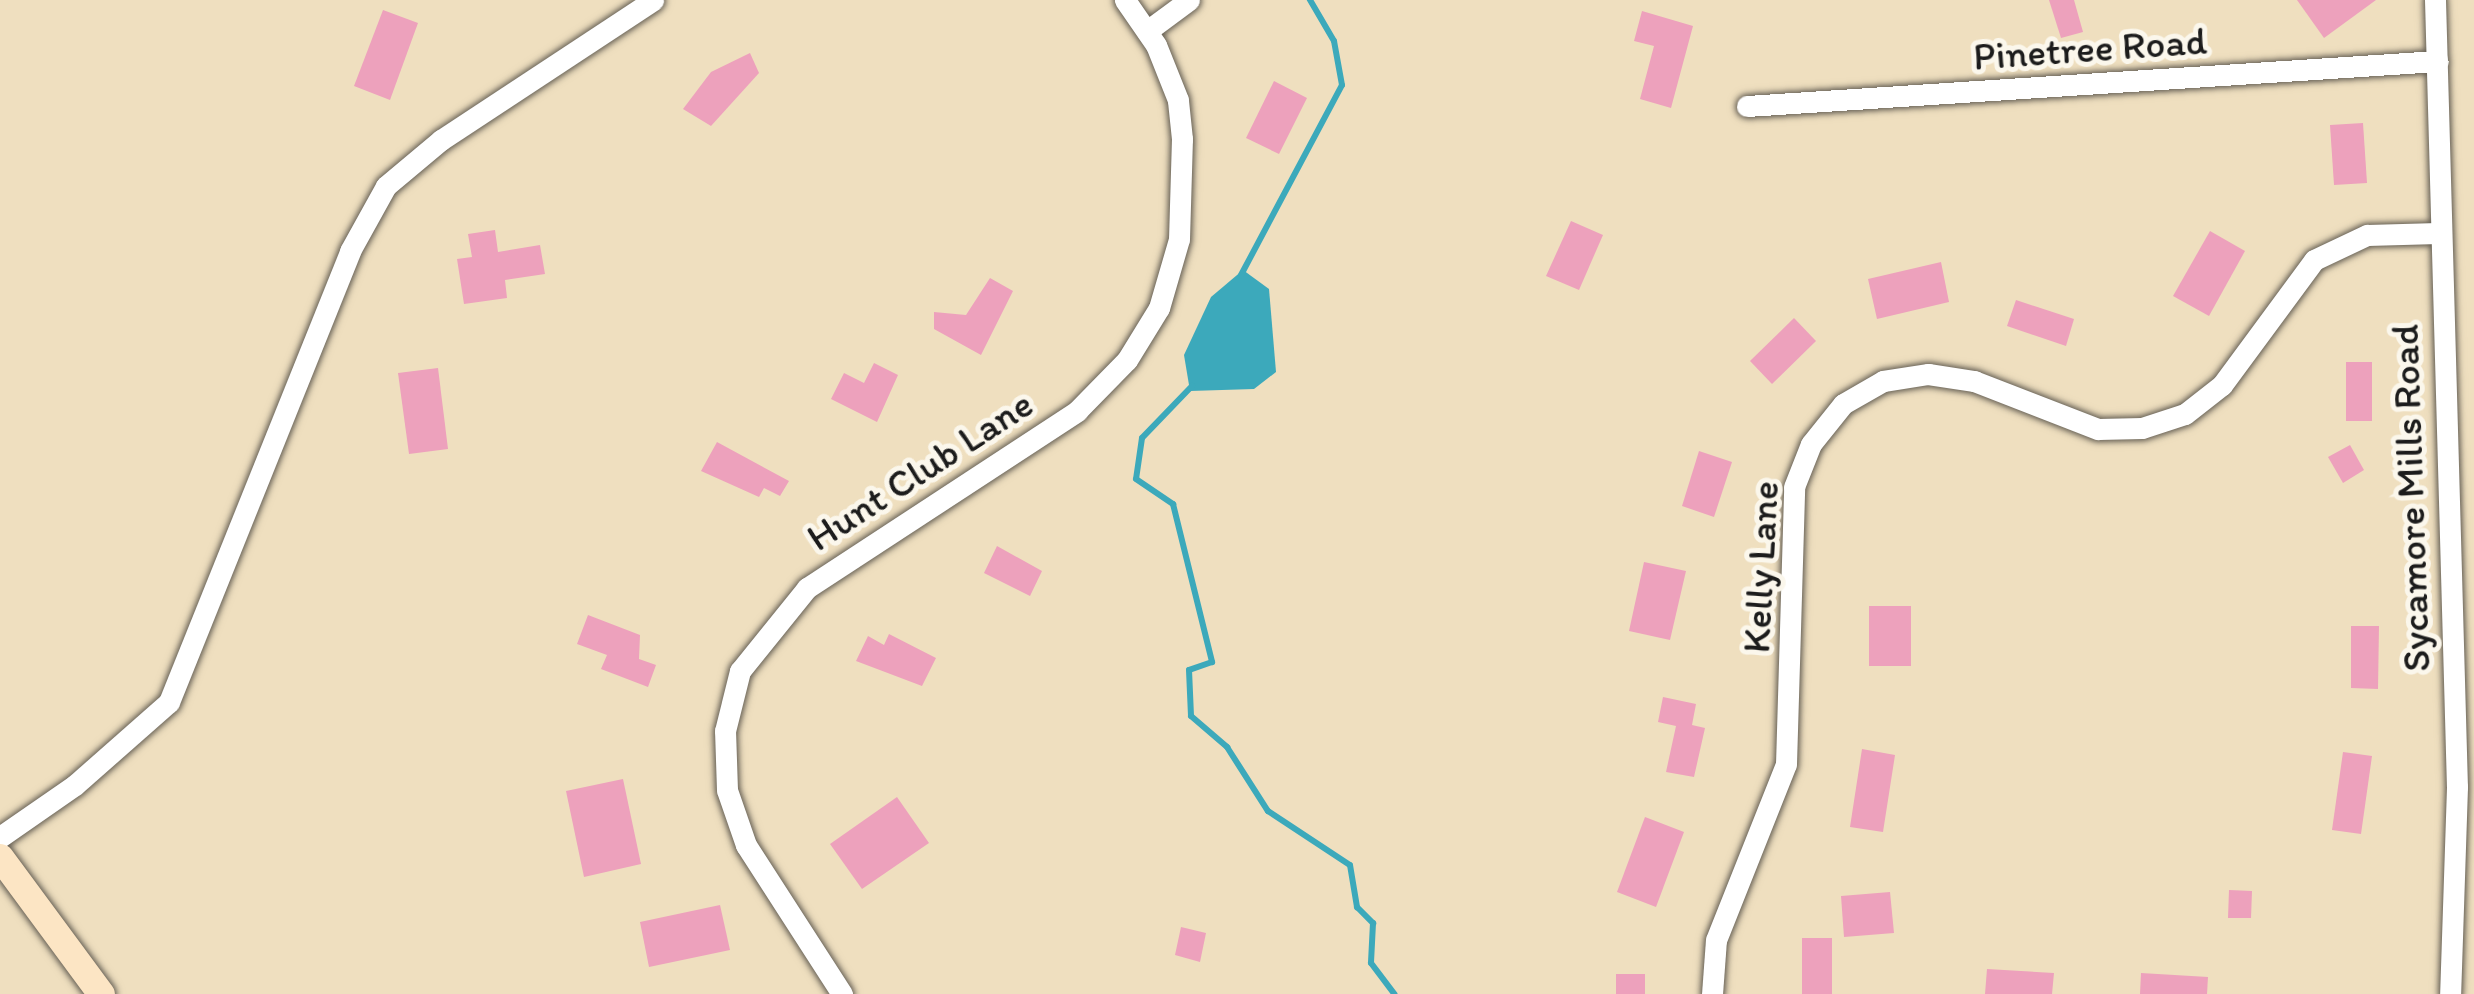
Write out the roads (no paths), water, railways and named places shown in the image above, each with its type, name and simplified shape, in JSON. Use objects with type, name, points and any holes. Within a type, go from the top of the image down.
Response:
[{"type":"street","points":[[0,836],[75,785],[169,702],[350,251],[386,186],[441,140],[653,0]]},
{"type":"street","name":"Hunt Club Lane","points":[[842,994],[746,845],[727,790],[725,731],[740,671],[807,589],[1063,421],[1127,359],[1159,308],[1179,239],[1186,171],[1178,100],[1147,31],[1125,0]]},
{"type":"street","points":[[1147,31],[1189,0]]},
{"type":"street","name":"Sycamore Mills Road","points":[[2435,0],[2457,788],[2450,994]]},
{"type":"street","name":"Pinetree Road","points":[[1747,106],[2438,61]]},
{"type":"street","name":"Kelly Lane","points":[[1712,994],[1715,940],[1786,764],[1794,487],[1811,443],[1843,404],[1883,381],[1928,374],[1974,381],[2098,429],[2142,428],[2185,414],[2222,385],[2314,260],[2367,235],[2438,233]]},
{"type":"street","points":[[0,857],[101,994]]},
{"type":"water","points":[[1243,270],[1269,289],[1276,372],[1254,389],[1190,391],[1184,355],[1211,297]]},
{"type":"waterway","points":[[1241,275],[1342,85],[1334,41],[1310,0]]},
{"type":"waterway","points":[[1192,386],[1142,438],[1136,479],[1173,504],[1212,662],[1189,670],[1191,716],[1227,747],[1268,811],[1350,865],[1357,907],[1373,923],[1371,963],[1394,994]]}]
